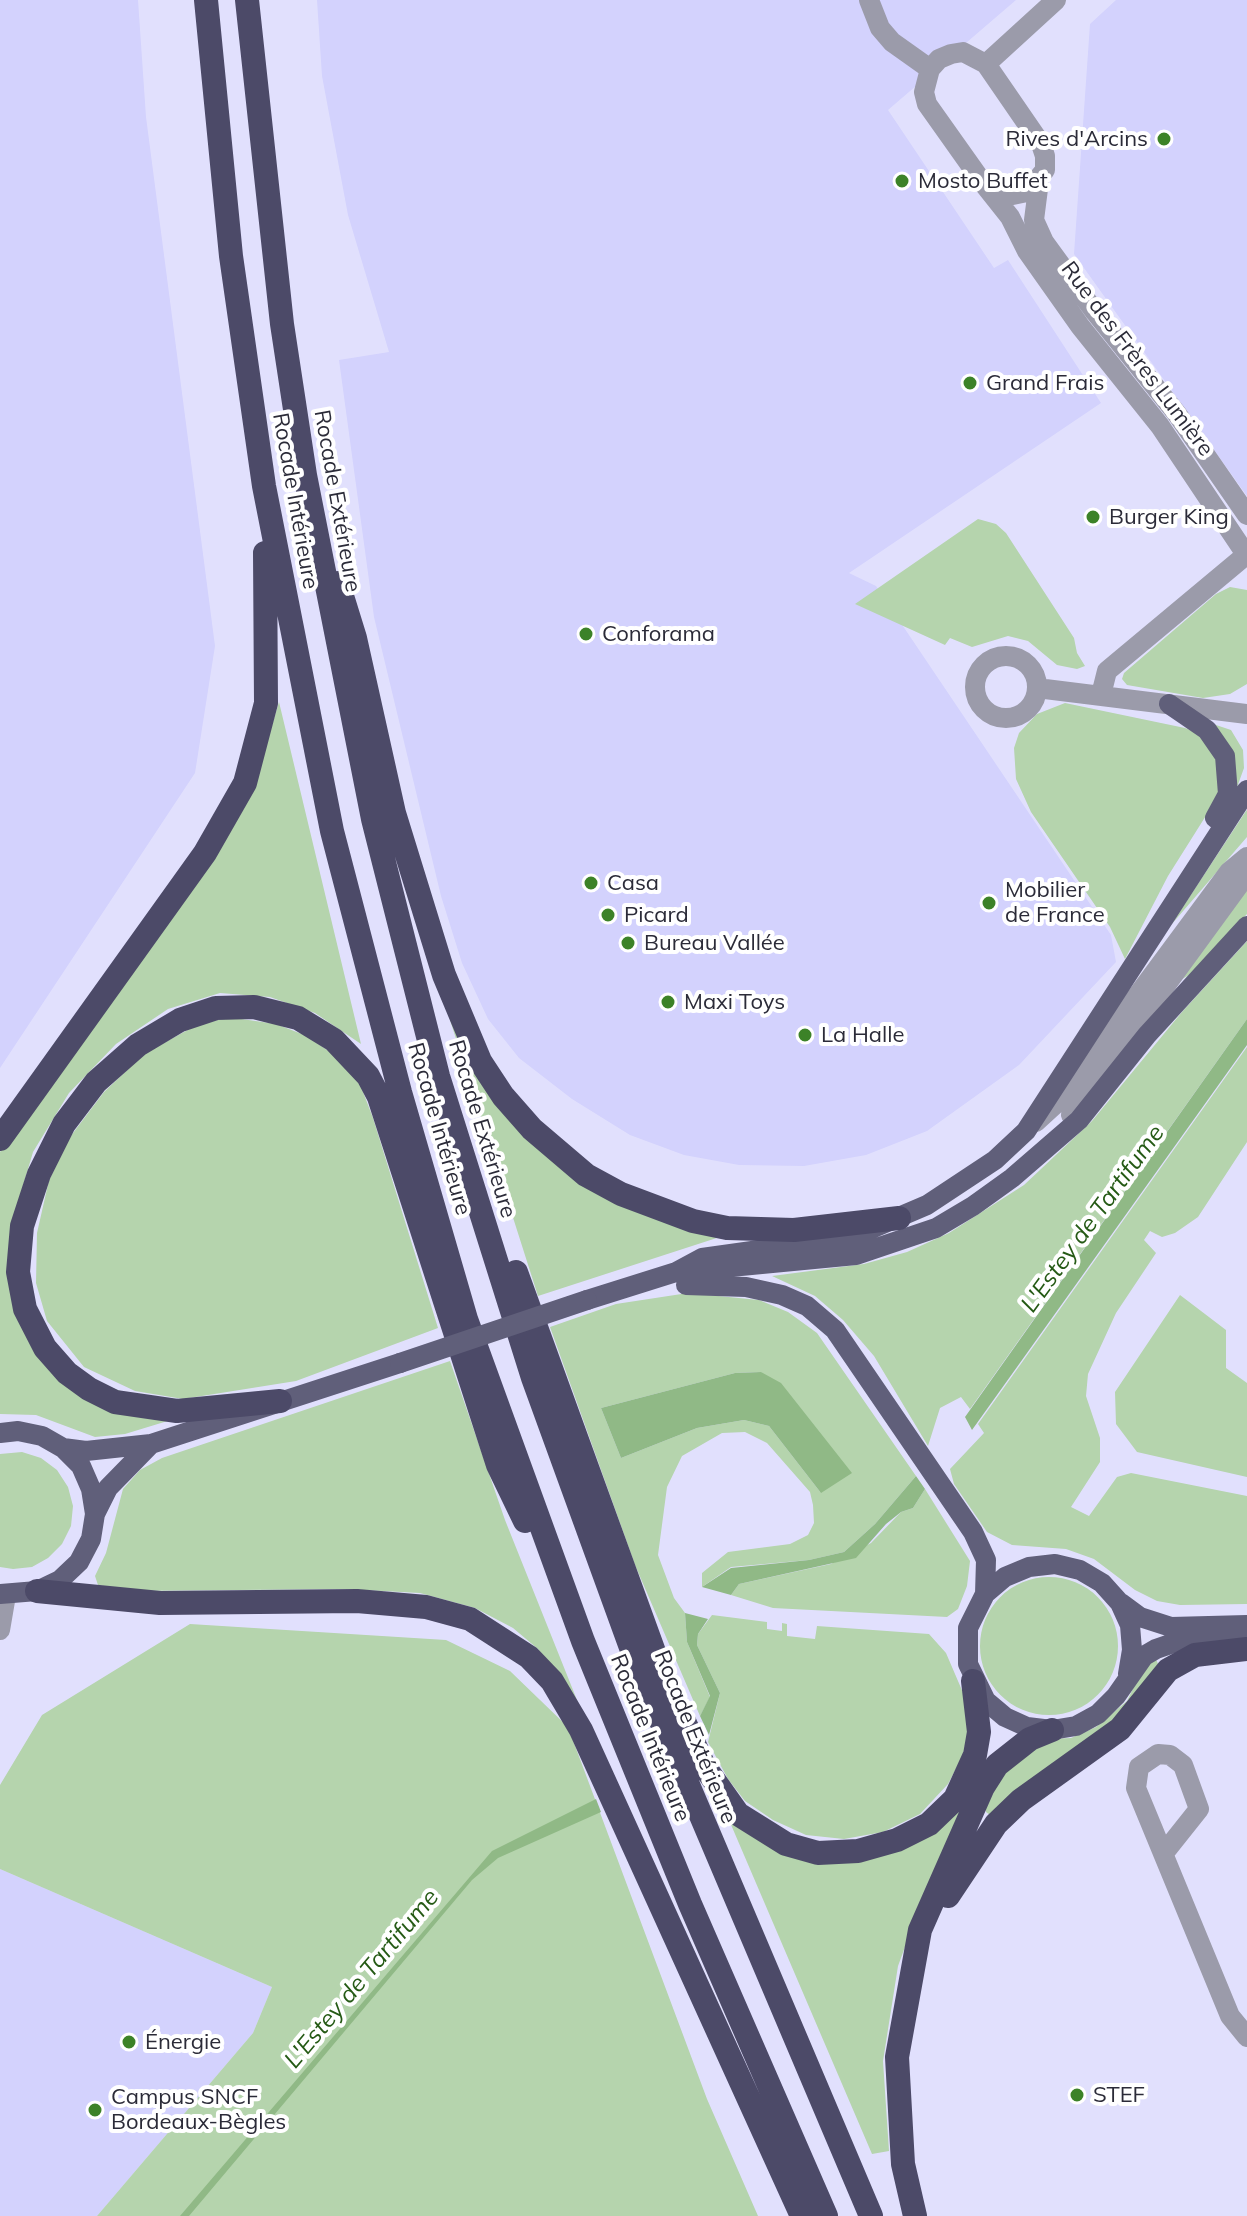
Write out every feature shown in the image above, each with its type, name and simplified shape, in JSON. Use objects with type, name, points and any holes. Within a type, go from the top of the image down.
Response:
[{"type":"highway","name":"Rocade Intérieure","points":[[206,0],[231,256],[264,486],[332,831],[400,1092],[466,1319],[583,1641],[690,1904],[826,2216]]},
{"type":"highway","name":"Rocade Extérieure","points":[[247,0],[282,324],[305,475],[373,819],[438,1076],[533,1378],[638,1667],[871,2216]]},
{"type":"highway","points":[[305,475],[355,638],[394,813],[444,975],[480,1061],[503,1096],[532,1129],[586,1175],[658,1210],[693,1221],[754,1231],[794,1230],[899,1218]]},
{"type":"highway","points":[[0,1139],[205,853],[245,783],[266,703],[264,486]]},
{"type":"highway","points":[[280,1401],[177,1411],[115,1402],[67,1373],[45,1348],[25,1309],[18,1272],[22,1226],[39,1174],[64,1124],[96,1082],[138,1045],[180,1020],[216,1008],[254,1007],[298,1018],[334,1040],[368,1076],[379,1097],[498,1465],[583,1641]]},
{"type":"highway","points":[[0,1108],[48,1072]]},
{"type":"highway","points":[[470,1183],[503,1236],[560,1400],[683,1723],[704,1766],[738,1814],[786,1844],[818,1853],[858,1851],[897,1840],[929,1824],[955,1799],[975,1755],[979,1732],[973,1681]]},
{"type":"highway","points":[[37,1591],[160,1603],[357,1601],[426,1607],[470,1619],[529,1657],[552,1681],[581,1730],[802,2216]]},
{"type":"highway","points":[[913,1966],[957,1877],[996,1824],[1012,1808],[1120,1729],[1168,1670],[1180,1661],[1211,1652],[1247,1649]]},
{"type":"highway","points":[[915,2216],[903,2164],[897,2105],[897,2057],[920,1930],[983,1787],[997,1765],[1014,1749],[1052,1730]]},
{"type":"main road","points":[[1159,930],[1179,874],[1220,809],[1229,780],[1219,743],[1195,719],[1169,704]]},
{"type":"main road","points":[[63,1448],[86,1451],[151,1444],[676,1272],[702,1258],[852,1237],[899,1218],[963,1184],[1026,1131],[1247,790]]},
{"type":"main road","points":[[676,1272],[856,1255],[900,1243],[973,1206],[1012,1178],[1079,1120],[1147,1035],[1247,926]]},
{"type":"main road","points":[[587,1300],[696,1284],[746,1287],[782,1295],[807,1306],[835,1330],[973,1532],[986,1560],[985,1594],[968,1628],[968,1664],[973,1681],[986,1701],[1005,1717],[1027,1727],[1052,1730],[1076,1726],[1098,1714],[1116,1696],[1128,1674],[1144,1656],[1169,1643],[1247,1639]]},
{"type":"main road","points":[[0,1433],[18,1431],[42,1436],[63,1448],[81,1466],[91,1489],[95,1514]]},
{"type":"main road","points":[[3,1594],[37,1591],[60,1580],[79,1562],[91,1539],[95,1514],[108,1488],[151,1444]]},
{"type":"main road","points":[[985,1594],[1017,1572],[1055,1564],[1080,1570],[1102,1583],[1120,1603],[1140,1617],[1171,1627],[1247,1625]]},
{"type":"main road","points":[[1120,1603],[1130,1625],[1132,1650],[1128,1674]]},
{"type":"street","points":[[869,0],[880,28],[892,42],[930,69],[939,59],[963,52],[986,64],[1056,0]]},
{"type":"street","name":"Rue des Frères Lumière","points":[[986,64],[1041,144],[1045,170],[1039,181],[1034,220],[1044,242],[1095,312],[1177,414],[1247,515]]},
{"type":"street","name":"Rue des Frères Lumière","points":[[930,69],[924,92],[927,104],[990,190],[1062,301],[1160,426],[1247,556]]},
{"type":"street","points":[[990,190],[1014,197],[1027,192],[1039,181]]},
{"type":"street","points":[[1101,695],[1107,671],[1247,556]]},
{"type":"street","points":[[1037,688],[1247,714]]},
{"type":"street","points":[[1026,1131],[1060,1100],[1229,872],[1247,857]]},
{"type":"street","points":[[1046,1146],[1247,874]]},
{"type":"street","points":[[0,1630],[3,1594]]},
{"type":"street","points":[[1164,1853],[1230,2016],[1247,2037]]},
{"type":"shaded area","points":[[0,0],[138,0],[146,117],[215,646],[195,773],[0,1068]]},
{"type":"shaded area","points":[[317,0],[1016,0],[888,110],[994,268],[1008,260],[1101,403],[849,573],[876,586],[1111,935],[1116,962],[1019,1065],[927,1131],[866,1155],[804,1166],[739,1165],[684,1155],[630,1135],[572,1099],[519,1058],[488,1019],[462,963],[441,896],[374,617],[339,360],[389,352],[348,215],[322,76]]},
{"type":"shaded area","name":"Rives d'Arcins","points":[[1116,0],[1247,0],[1247,496],[1074,254],[1090,24]]},
{"type":"shaded area","points":[[978,519],[996,524],[1006,533],[1074,638],[1077,653],[1085,666],[1077,669],[1057,665],[1028,641],[1008,636],[972,647],[950,638],[945,645],[855,604]]},
{"type":"shaded area","points":[[1230,587],[1247,590],[1247,684],[1230,694],[1203,698],[1127,685],[1122,679],[1124,673],[1216,594]]},
{"type":"shaded area","points":[[279,702],[361,1044],[315,1013],[270,997],[220,993],[168,1009],[116,1044],[69,1093],[33,1152],[13,1220],[47,1362],[184,1416],[125,1434],[95,1437],[36,1415],[0,1414],[0,1152],[257,775]]},
{"type":"shaded area","points":[[1065,703],[1185,728],[1197,733],[1217,757],[1219,795],[1168,876],[1125,959],[1110,927],[1031,812],[1016,779],[1014,748],[1019,733],[1037,714]]},
{"type":"shaded area","points":[[1210,723],[1231,730],[1243,750],[1244,768],[1236,790]]},
{"type":"shaded area","points":[[1246,811],[1247,837],[1171,925]]},
{"type":"shaded area","points":[[1247,887],[1247,914],[1194,972],[1179,981]]},
{"type":"shaded area","points":[[1247,941],[1247,1019],[970,1409],[961,1397],[940,1408],[928,1446],[874,1356],[843,1320],[815,1296],[772,1276],[864,1264],[907,1252],[949,1233],[1024,1185],[1092,1121],[1182,1012]]},
{"type":"shaded area","points":[[443,998],[539,1144],[729,1234],[538,1296]]},
{"type":"shaded area","points":[[228,1017],[276,1024],[307,1036],[340,1059],[360,1084],[438,1328],[296,1381],[183,1399],[135,1391],[84,1367],[47,1321],[36,1283],[37,1233],[49,1180],[70,1137],[104,1092],[144,1054],[193,1027]]},
{"type":"shaded area","points":[[1247,1019],[1247,1045],[972,1430],[965,1417]]},
{"type":"shaded area","points":[[1247,1047],[1247,1142],[1198,1217],[1175,1233],[1162,1237],[1150,1231],[1144,1240],[1156,1253],[1116,1313],[1088,1374],[1086,1396],[1100,1438],[1100,1462],[1071,1507],[1089,1516],[1117,1477],[1131,1473],[1247,1496],[1247,1604],[1180,1605],[1157,1601],[1135,1590],[1094,1559],[1066,1549],[1012,1545],[987,1532],[954,1484],[950,1469],[984,1433],[978,1424]]},
{"type":"shaded area","points":[[688,1293],[759,1300],[788,1312],[817,1333],[916,1476],[875,1524],[844,1552],[809,1560],[731,1567],[702,1587],[702,1573],[728,1552],[790,1544],[808,1535],[814,1523],[813,1505],[810,1492],[767,1443],[745,1432],[722,1433],[682,1456],[667,1487],[658,1555],[674,1598],[685,1613],[687,1642],[710,1697],[700,1716],[635,1565],[550,1327],[616,1304]],"holes":[[[761,1372],[821,1493],[769,1426],[744,1420],[697,1428],[621,1458],[601,1408],[735,1373]]]},
{"type":"shaded area","points":[[1180,1295],[1226,1330],[1226,1368],[1247,1383],[1247,1477],[1137,1452],[1116,1424],[1115,1392]]},
{"type":"shaded area","points":[[450,1361],[505,1520],[579,1705],[538,1649],[513,1628],[475,1608],[420,1593],[345,1589],[131,1591],[98,1585],[95,1576],[106,1553],[123,1489],[140,1470],[162,1458]]},
{"type":"shaded area","points":[[761,1372],[781,1383],[852,1473],[821,1493],[769,1426],[744,1420],[697,1428],[621,1458],[601,1408],[735,1373]]},
{"type":"shaded area","points":[[22,1452],[41,1458],[57,1470],[68,1487],[73,1506],[71,1526],[62,1544],[48,1558],[32,1567],[13,1569],[0,1567],[0,1454]]},
{"type":"shaded area","points":[[916,1476],[925,1489],[913,1508],[901,1512],[886,1524],[856,1558],[739,1584],[731,1595],[702,1587],[731,1568],[809,1560],[844,1552],[875,1524]]},
{"type":"shaded area","points":[[925,1489],[970,1561],[967,1586],[958,1609],[947,1617],[773,1608],[731,1595],[739,1584],[831,1564],[871,1543],[901,1512],[913,1508]]},
{"type":"shaded area","points":[[1049,1577],[1075,1583],[1098,1597],[1112,1620],[1118,1646],[1112,1672],[1098,1695],[1075,1709],[1049,1715],[1023,1709],[1000,1695],[986,1672],[980,1646],[986,1620],[1000,1597],[1023,1583]]},
{"type":"shaded area","points":[[685,1613],[708,1619],[698,1634],[697,1645],[720,1693],[709,1735],[700,1716],[710,1696],[687,1642]]},
{"type":"shaded area","points":[[712,1615],[767,1622],[767,1629],[782,1631],[782,1623],[787,1624],[787,1636],[815,1639],[817,1626],[929,1634],[946,1653],[964,1695],[968,1731],[963,1755],[948,1784],[920,1814],[883,1832],[844,1839],[806,1835],[773,1820],[745,1801],[728,1779],[708,1742],[720,1693],[697,1645],[698,1634]]},
{"type":"shaded area","points":[[190,1624],[446,1640],[510,1671],[568,1727],[707,2099],[758,2216],[97,2216],[253,2033],[272,1987],[0,1869],[0,1785],[42,1715]]},
{"type":"shaded area","points":[[1155,1657],[1159,1666],[1103,1732],[990,1815],[986,1812],[985,1804],[1001,1769],[1048,1739],[1071,1738],[1096,1727],[1127,1701],[1144,1666]]},
{"type":"shaded area","points":[[972,1792],[930,1879],[898,1966],[883,2061],[889,2151],[872,2154],[729,1820],[838,1863]]},
{"type":"shaded area","points":[[596,1799],[601,1812],[498,1858],[472,1880],[189,2216],[180,2216],[492,1851]]},
{"type":"shaded area","name":"Campus SNCF Bordeaux-Bègles","points":[[0,1869],[272,1987],[253,2033],[97,2216],[0,2216]]},
{"type":"place","name":"Rives d'Arcins","points":[[1164,139]]},
{"type":"place","name":"Mosto Buffet","points":[[902,181]]},
{"type":"place","name":"Grand Frais","points":[[970,383]]},
{"type":"place","name":"Burger King","points":[[1093,517]]},
{"type":"place","name":"Conforama","points":[[586,634]]},
{"type":"place","name":"Casa","points":[[591,883]]},
{"type":"place","name":"Mobilier de France","points":[[989,903]]},
{"type":"place","name":"Picard","points":[[608,915]]},
{"type":"place","name":"Bureau Vallée","points":[[628,943]]},
{"type":"place","name":"Maxi Toys","points":[[668,1002]]},
{"type":"place","name":"La Halle","points":[[805,1035]]},
{"type":"place","name":"Énergie","points":[[129,2042]]},
{"type":"place","name":"STEF","points":[[1077,2095]]},
{"type":"place","name":"Campus SNCF Bordeaux-Bègles","points":[[95,2110]]},
{"type":"water label","name":"L'Estey de Tartifume","points":[[1093,1219]]},
{"type":"water label","name":"L'Estey de Tartifume","points":[[362,1979]]}]
